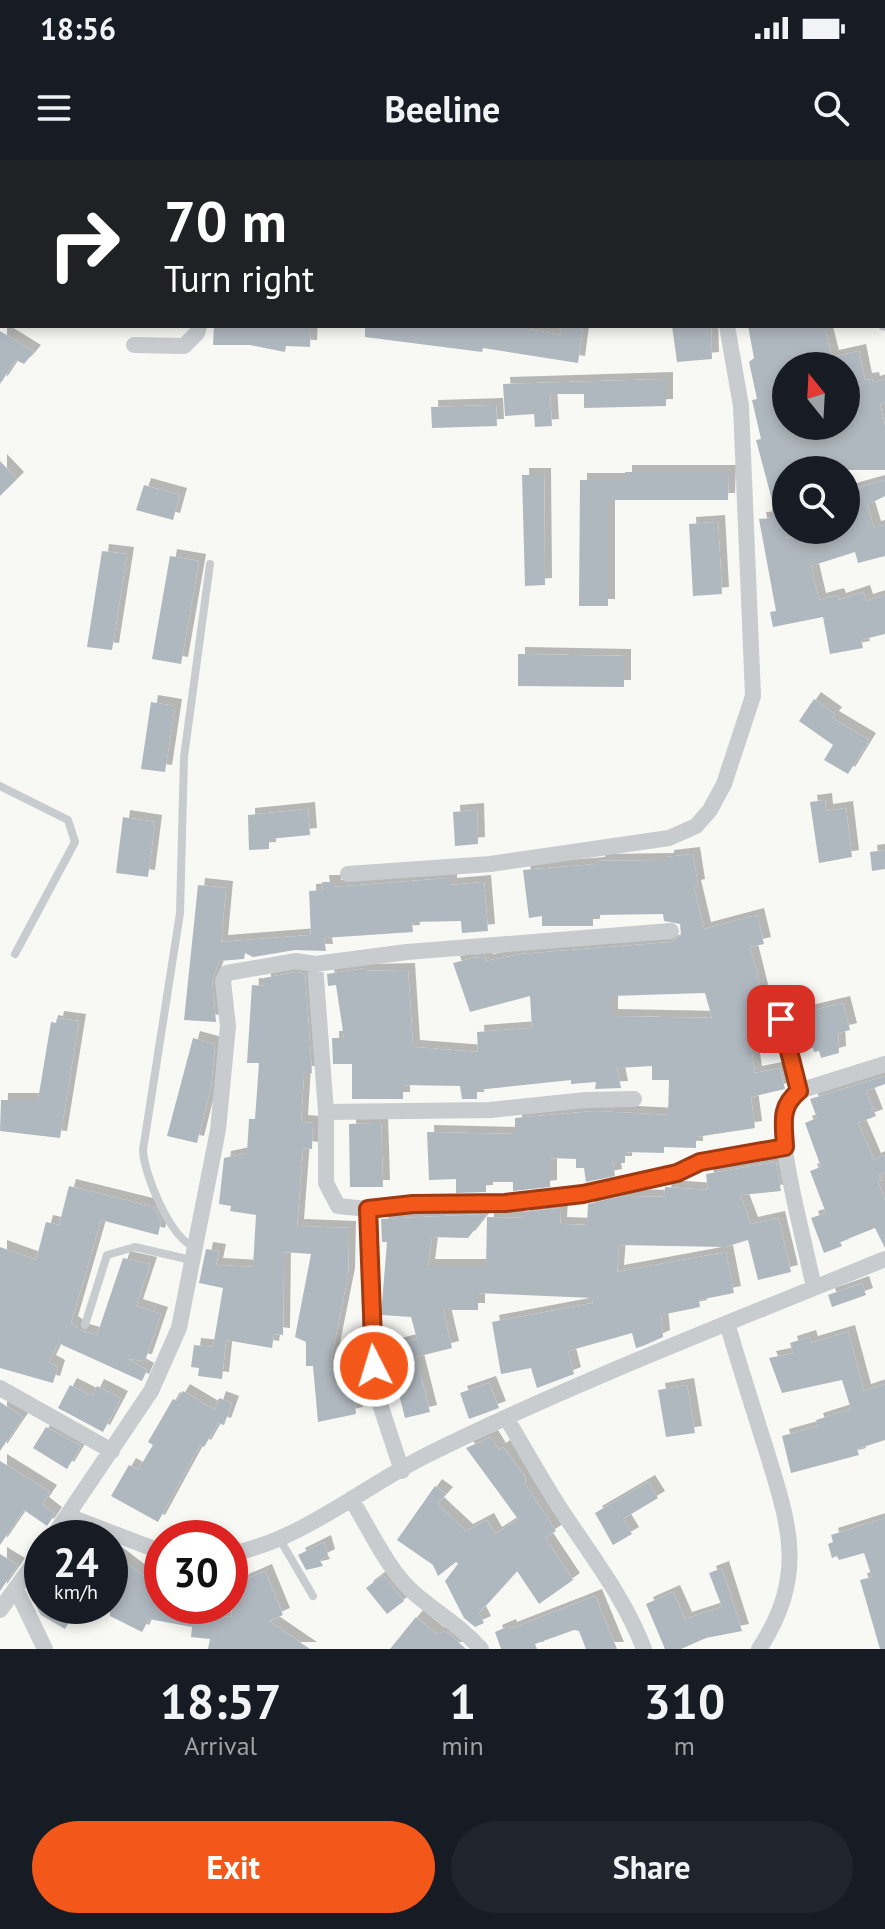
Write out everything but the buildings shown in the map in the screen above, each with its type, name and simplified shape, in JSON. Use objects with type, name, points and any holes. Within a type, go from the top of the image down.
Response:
[{"type":"street","points":[[134,345],[184,346],[191,341],[198,328]]},
{"type":"street","points":[[348,874],[490,864],[669,838],[696,826],[710,810],[724,784],[753,696],[741,406],[727,328]]},
{"type":"street","points":[[65,1520],[151,1391],[179,1328],[218,1130],[228,1026],[223,981],[227,973],[296,961],[315,964],[407,952],[671,931]]},
{"type":"street","points":[[315,964],[326,1112],[326,1183],[332,1200],[343,1208],[505,1203],[583,1194],[677,1173],[700,1162],[785,1147]]},
{"type":"street","points":[[776,995],[799,1091]]},
{"type":"street","points":[[814,1288],[785,1147],[783,1110],[788,1100],[799,1091],[885,1064]]},
{"type":"street","points":[[326,1112],[490,1110],[586,1100],[634,1099]]},
{"type":"street","points":[[368,1209],[371,1224],[370,1338],[377,1395],[402,1471]]},
{"type":"street","points":[[248,1548],[279,1538],[426,1455],[615,1368],[885,1259]]},
{"type":"street","points":[[727,1323],[790,1535],[789,1576],[783,1609],[759,1649]]},
{"type":"street","points":[[0,1388],[112,1451]]},
{"type":"street","points":[[507,1419],[558,1504],[611,1582],[633,1620],[644,1649]]},
{"type":"street","points":[[351,1499],[396,1572],[413,1592],[465,1631],[481,1649]]},
{"type":"street","points":[[68,1516],[144,1545]]},
{"type":"street","points":[[0,1610],[24,1578]]},
{"type":"street","points":[[16,1589],[45,1649]]},
{"type":"lane","points":[[193,1253],[150,1184],[143,1150],[180,913],[184,757],[210,564]]},
{"type":"lane","points":[[0,786],[68,820],[74,830],[75,842],[15,954]]},
{"type":"lane","points":[[85,1325],[107,1255],[135,1247],[193,1253]]},
{"type":"lane","points":[[279,1538],[313,1596]]},
{"type":"route","points":[[374,1366],[370,1338],[371,1224],[368,1209],[413,1204],[505,1203],[583,1194],[677,1173],[700,1162],[785,1147],[783,1110],[788,1100],[799,1091],[781,1019]]}]
